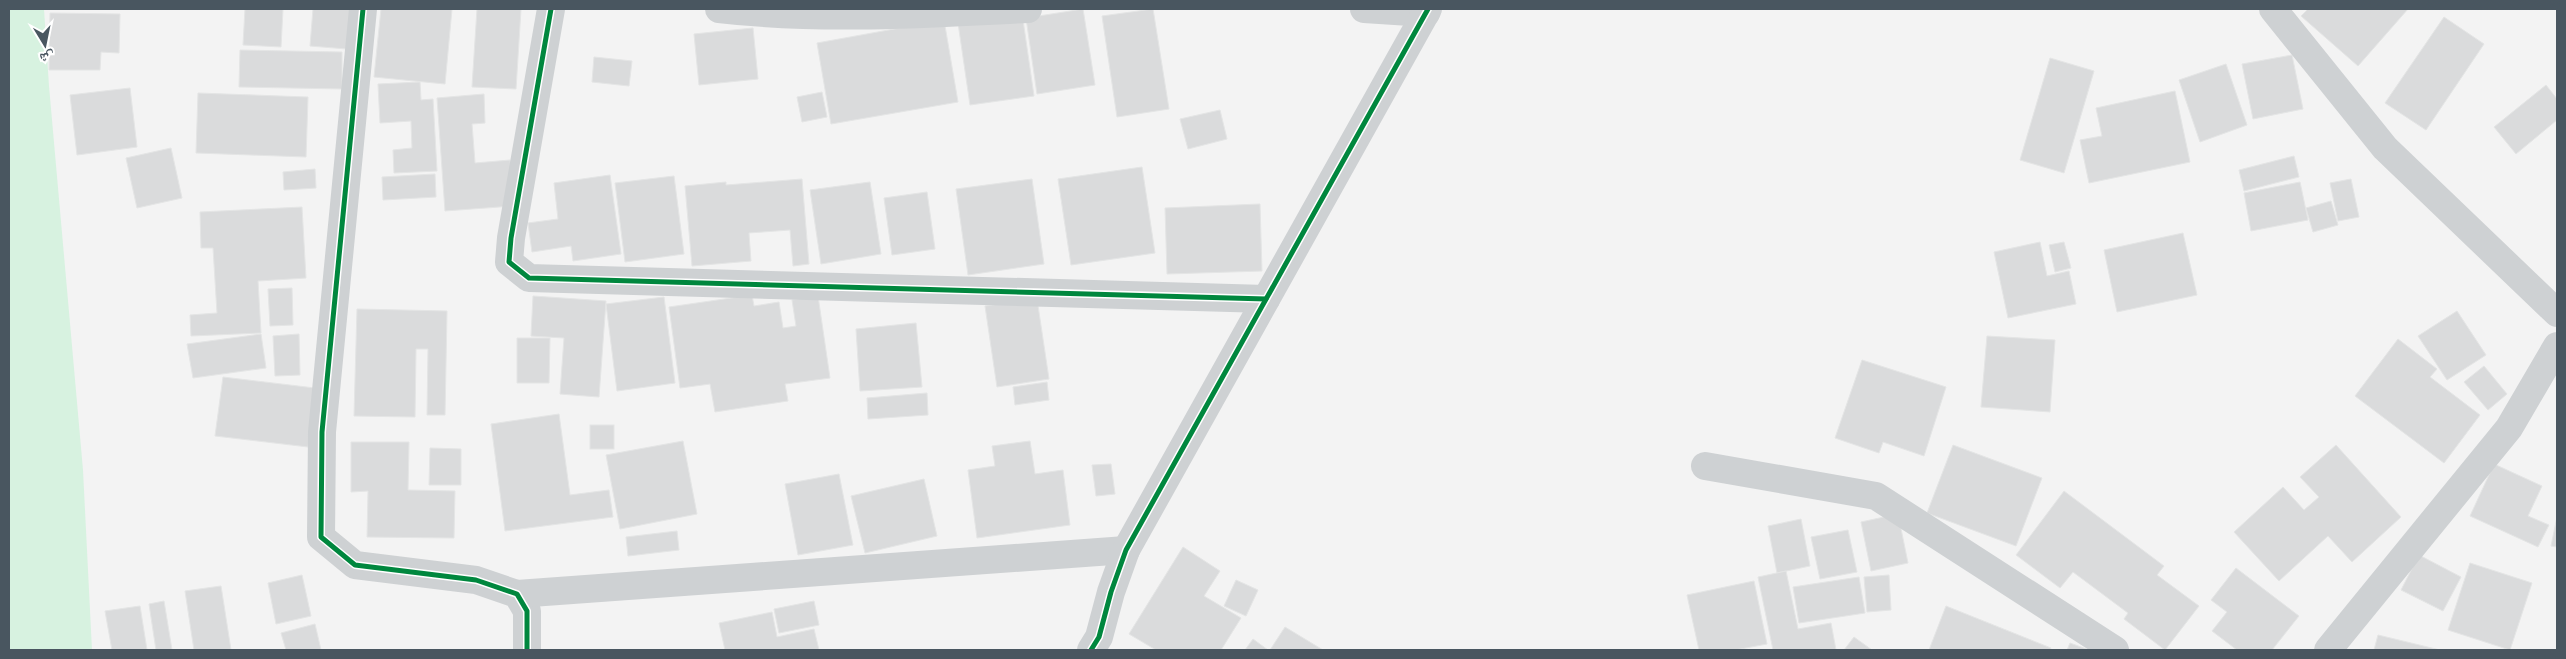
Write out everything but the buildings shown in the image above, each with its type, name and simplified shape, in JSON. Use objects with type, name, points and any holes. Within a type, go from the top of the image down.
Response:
[{"type":"street","points":[[363,9],[322,432],[321,537],[355,565],[476,580],[517,594],[1126,550]]},
{"type":"street","points":[[551,9],[511,238],[509,262],[529,278],[1266,300]]},
{"type":"street","points":[[719,9],[753,13],[862,17],[1028,9]]},
{"type":"street","points":[[1091,650],[1099,638],[1111,592],[1126,550],[1427,11],[1364,9]]},
{"type":"street","points":[[2273,9],[2385,148],[2557,313]]},
{"type":"street","points":[[2328,650],[2510,428],[2557,346]]},
{"type":"street","points":[[1705,466],[1876,496],[2115,650]]},
{"type":"street","points":[[517,594],[527,611],[527,650]]},
{"type":"green space","points":[[9,9],[44,9],[49,86],[83,470],[92,650],[9,650]]},
{"type":"cycle path","points":[[363,9],[322,432],[321,537],[355,565],[476,580],[517,594],[527,611],[527,650]]},
{"type":"cycle path","points":[[551,9],[511,238],[509,262],[529,278],[1266,299]]},
{"type":"cycle path","points":[[1091,650],[1099,637],[1111,592],[1126,550],[1428,9]]}]
